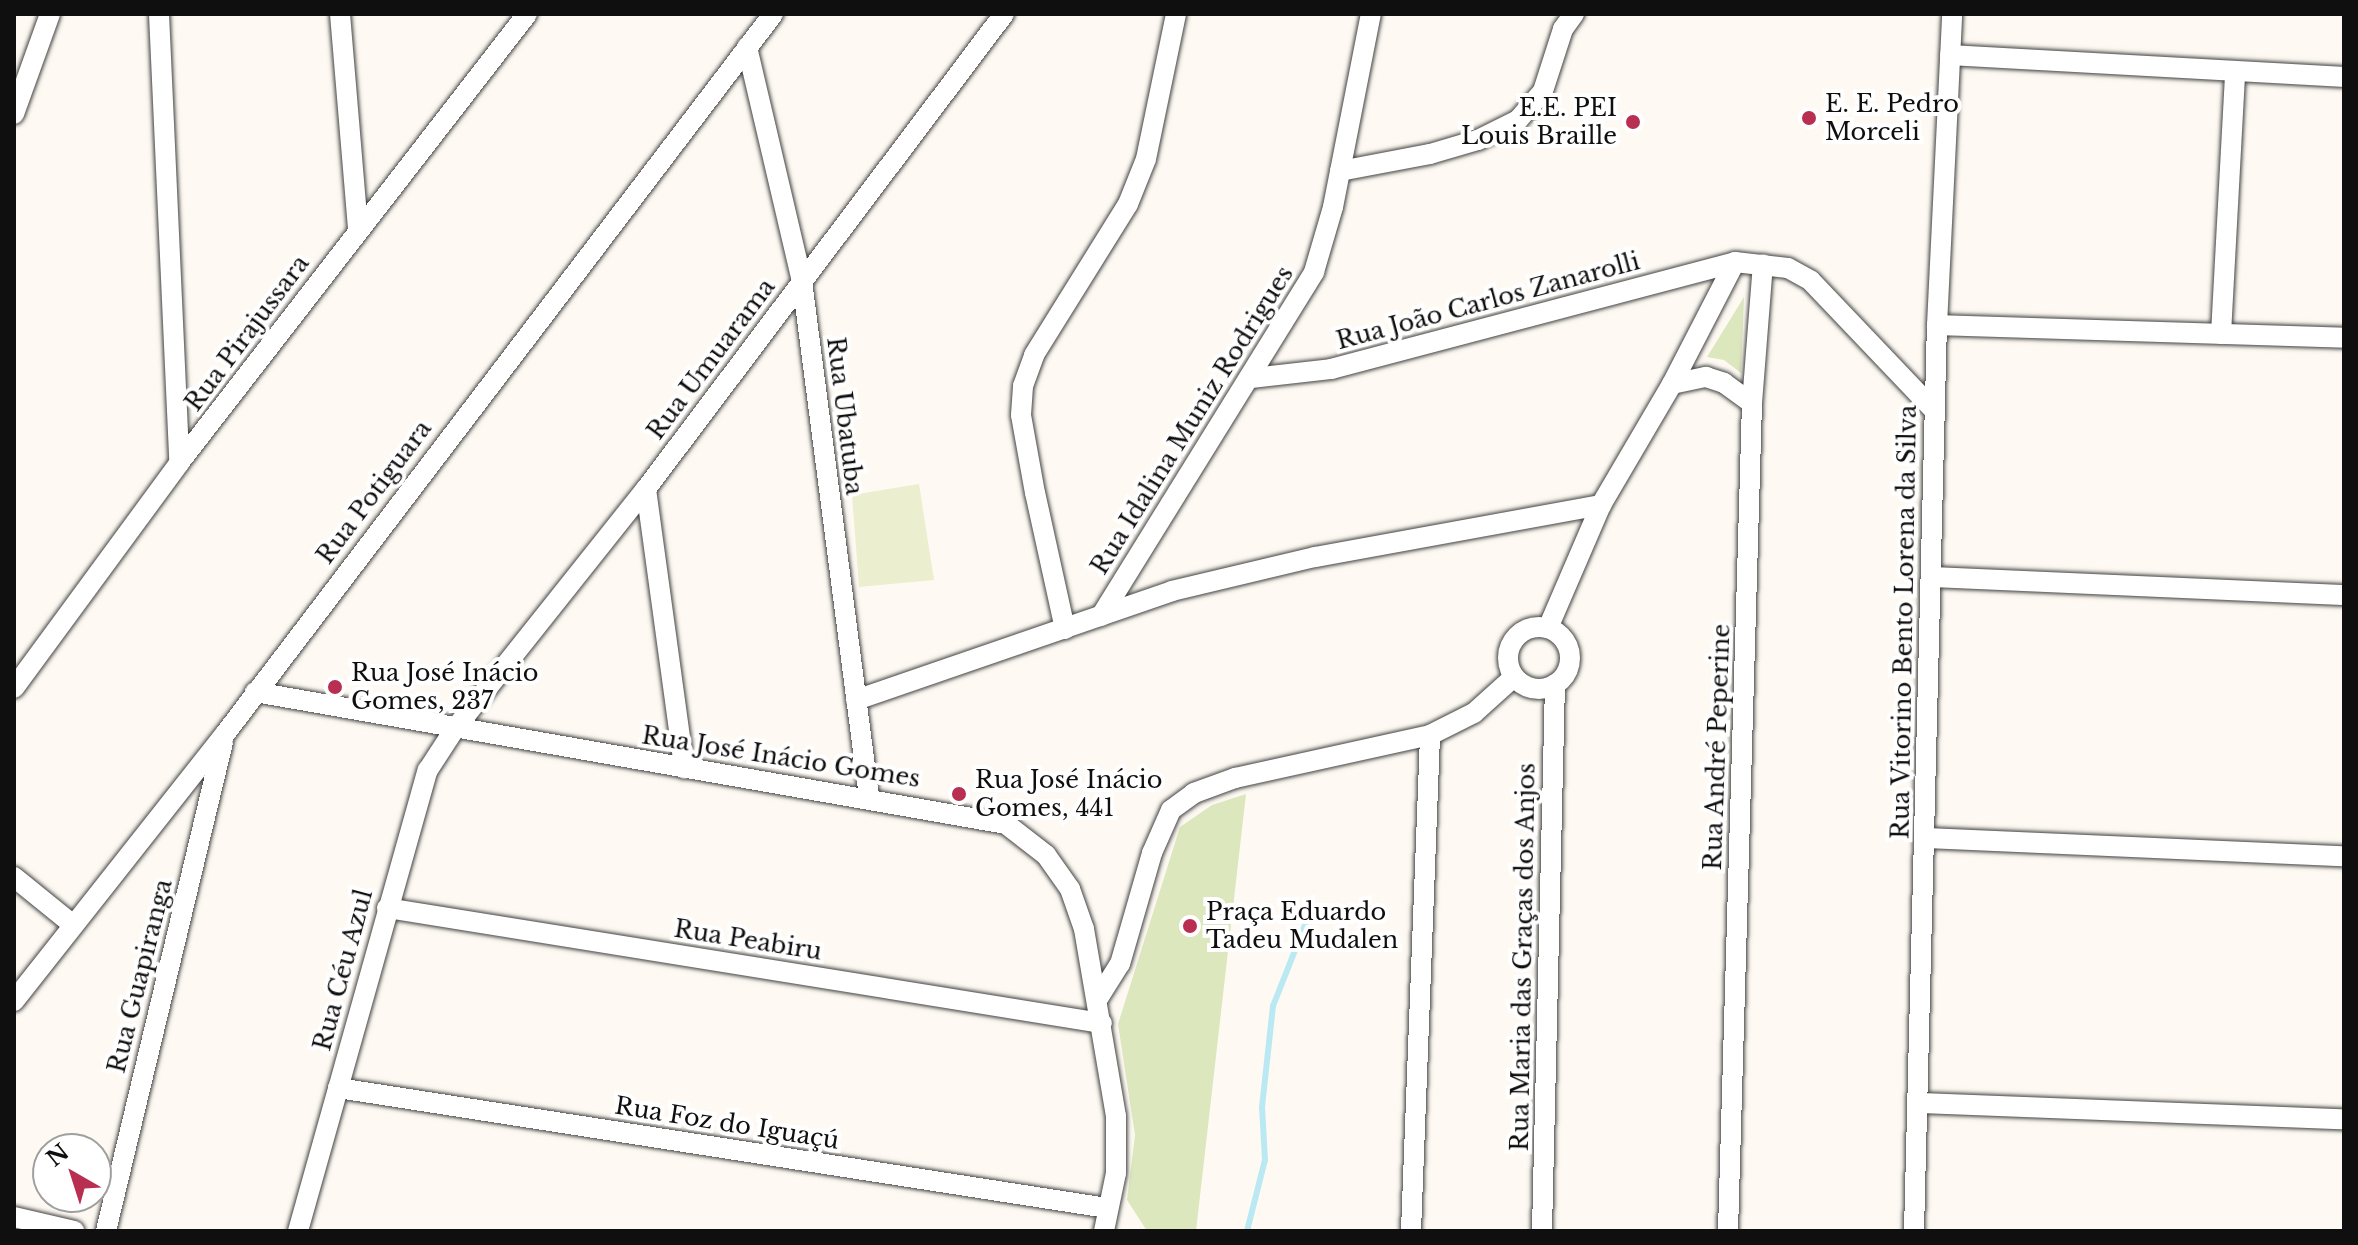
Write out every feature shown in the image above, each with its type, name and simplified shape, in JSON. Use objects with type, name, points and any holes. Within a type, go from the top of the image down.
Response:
[{"type":"street","points":[[14,114],[50,14]]},
{"type":"street","points":[[159,14],[179,463]]},
{"type":"street","points":[[340,14],[358,230]]},
{"type":"street","name":"Rua Pirajussara","points":[[14,688],[179,463],[527,14]]},
{"type":"street","name":"Rua Potiguara","points":[[14,1001],[225,734],[773,14]]},
{"type":"street","name":"Rua Umuarama","points":[[454,730],[646,489],[1004,14]]},
{"type":"street","points":[[1065,629],[1021,415],[1023,386],[1034,355],[1128,204],[1146,159],[1176,14]]},
{"type":"street","name":"Rua Idalina Muniz Rodrigues","points":[[1101,616],[1252,378],[1314,272],[1340,171],[1371,14]]},
{"type":"street","points":[[1340,171],[1430,154],[1478,140],[1518,120],[1543,91],[1563,29],[1574,14]]},
{"type":"street","name":"Rua Vitorino Bento Lorena da Silva","points":[[1914,1231],[1934,410],[1952,14]]},
{"type":"street","name":"Rua Ubatuba","points":[[747,47],[802,281],[869,797]]},
{"type":"street","points":[[1950,55],[2344,77]]},
{"type":"street","points":[[2221,334],[2235,73]]},
{"type":"street","points":[[1548,628],[1601,505],[1672,384],[1735,262]]},
{"type":"street","name":"Rua João Carlos Zanarolli","points":[[1252,378],[1331,369],[1735,262],[1788,268],[1811,281],[1934,410]]},
{"type":"street","name":"Rua André Peperine","points":[[1728,1231],[1752,403],[1763,264]]},
{"type":"street","points":[[1937,325],[2344,338]]},
{"type":"street","points":[[1672,384],[1706,377],[1724,383],[1752,403]]},
{"type":"street","points":[[646,489],[684,768]]},
{"type":"street","points":[[856,700],[1172,591],[1315,557],[1601,505]]},
{"type":"street","points":[[1931,577],[2344,595]]},
{"type":"street","points":[[1548,628],[1564,640],[1570,659],[1555,684],[1538,689],[1514,677],[1508,659],[1513,640],[1529,629],[1548,628]]},
{"type":"street","points":[[1099,997],[1120,964],[1152,853],[1171,810],[1194,793],[1235,778],[1430,735],[1474,713],[1514,677]]},
{"type":"street","name":"Rua Maria das Graças dos Anjos","points":[[1542,1231],[1555,684]]},
{"type":"street","name":"Rua José Inácio Gomes","points":[[255,692],[454,730],[869,797],[1006,824],[1046,855],[1070,889],[1099,997],[1116,1116],[1116,1173],[1104,1231]]},
{"type":"street","name":"Rua Céu Azul","points":[[298,1231],[428,770],[454,730]]},
{"type":"street","name":"Rua Guapiranga","points":[[106,1231],[225,734]]},
{"type":"street","points":[[1411,1231],[1430,735]]},
{"type":"street","points":[[1925,838],[2344,856]]},
{"type":"street","points":[[14,877],[72,924]]},
{"type":"street","name":"Rua Peabiru","points":[[387,908],[1102,1023]]},
{"type":"street","name":"Rua Foz do Iguaçú","points":[[338,1088],[1107,1208]]},
{"type":"street","points":[[1918,1103],[2344,1119]]},
{"type":"street","points":[[14,1217],[74,1231]]},
{"type":"green space","points":[[1744,297],[1741,373],[1724,360],[1707,357]]},
{"type":"green space","points":[[919,484],[934,580],[859,587],[852,495]]},
{"type":"green space","name":"Praça Eduardo Tadeu Mudalen","points":[[1246,794],[1196,1231],[1147,1231],[1127,1200],[1135,1135],[1118,1024],[1180,827],[1212,805]]},
{"type":"waterway","points":[[1247,1231],[1265,1160],[1262,1107],[1273,1006],[1307,920]]},
{"type":"place","name":"E. E. Pedro Morceli","points":[[1809,118]]},
{"type":"place","name":"E.E. PEI Louis Braille","points":[[1633,122]]},
{"type":"place","name":"Rua José Inácio Gomes, 237","points":[[335,687]]},
{"type":"place","name":"Rua José Inácio Gomes, 441","points":[[959,794]]},
{"type":"place","name":"Praça Eduardo Tadeu Mudalen","points":[[1190,926]]}]
